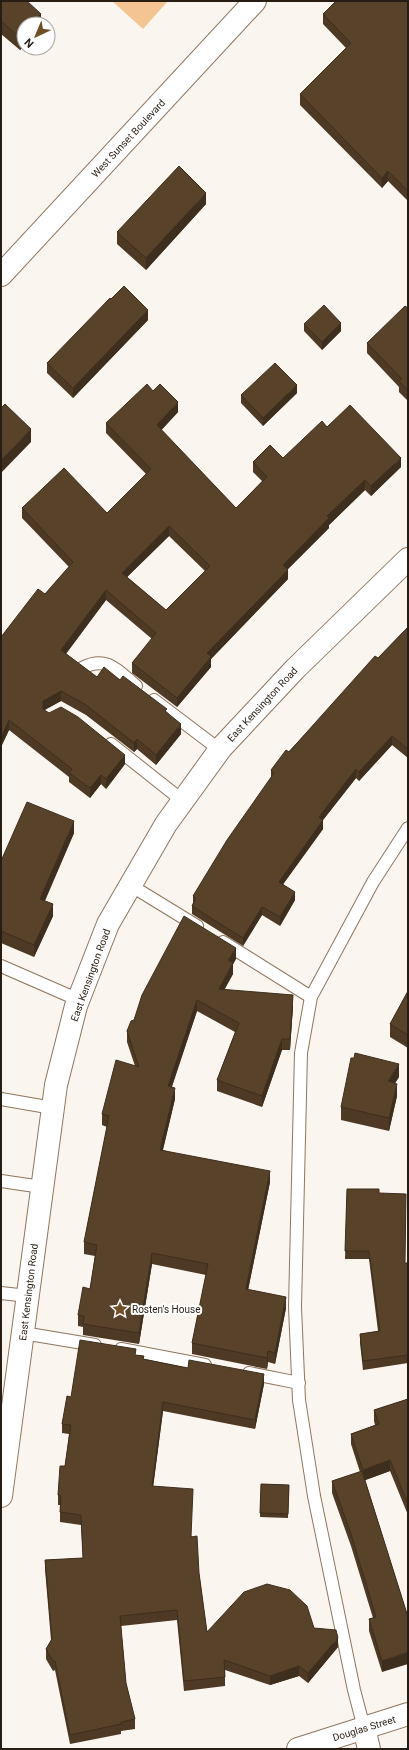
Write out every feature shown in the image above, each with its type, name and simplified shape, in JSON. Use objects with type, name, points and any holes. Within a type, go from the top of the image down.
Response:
[{"type":"street","name":"West Sunset Boulevard","points":[[1,275],[255,1]]},
{"type":"street","name":"East Kensington Road","points":[[1,1496],[56,1085],[79,1000],[108,924],[166,824],[220,750],[295,669],[408,559]]},
{"type":"street","name":"Douglas Street","points":[[298,1749],[408,1714]]},
{"type":"street","points":[[364,1728],[369,1749]]},
{"type":"lane","points":[[82,668],[98,662],[108,664],[220,750]]},
{"type":"lane","points":[[101,736],[183,801]]},
{"type":"lane","points":[[364,1728],[354,1690],[314,1496],[299,1400],[295,1307],[301,1053],[311,997],[373,882],[408,828]]},
{"type":"lane","points":[[130,885],[311,997]]},
{"type":"lane","points":[[1,966],[79,1000]]},
{"type":"lane","points":[[1,1099],[53,1108]]},
{"type":"lane","points":[[1,1181],[42,1187]]},
{"type":"lane","points":[[1,1293],[28,1296]]},
{"type":"lane","points":[[23,1333],[220,1368]]},
{"type":"lane","points":[[236,1371],[299,1383]]},
{"type":"shaded area","points":[[112,1],[168,1],[143,29]]},
{"type":"building","points":[[1,1],[27,1],[41,14],[39,16],[16,16],[16,34],[1,21]]},
{"type":"building","points":[[336,1],[408,1],[408,191],[388,171],[382,178],[300,94],[351,43],[323,14]]},
{"type":"building","points":[[179,166],[206,193],[146,258],[117,232]]},
{"type":"building","points":[[124,286],[148,310],[73,388],[47,363],[110,298],[111,299]]},
{"type":"building","points":[[324,305],[341,323],[322,342],[304,324]]},
{"type":"building","points":[[405,306],[408,308],[408,390],[399,381],[402,379],[367,343]]},
{"type":"building","points":[[275,363],[297,385],[263,418],[241,395]]},
{"type":"building","points":[[147,384],[153,391],[160,384],[178,402],[157,425],[236,508],[267,477],[253,462],[270,445],[283,458],[322,421],[327,427],[350,405],[401,458],[371,486],[365,480],[327,516],[329,518],[283,565],[288,570],[207,653],[211,657],[177,698],[132,663],[156,633],[106,590],[61,650],[97,677],[104,667],[120,680],[123,676],[167,709],[165,711],[181,724],[156,755],[137,739],[134,743],[86,705],[61,691],[43,701],[43,709],[49,713],[61,707],[78,717],[125,755],[106,779],[101,775],[90,788],[69,773],[72,769],[9,720],[1,738],[1,637],[38,589],[45,594],[73,562],[22,508],[64,468],[107,513],[151,469],[106,423]],"holes":[[[169,526],[210,566],[166,610],[122,573]]]},
{"type":"building","points":[[5,404],[31,429],[1,460],[1,408]]},
{"type":"building","points":[[408,627],[408,749],[392,736],[359,772],[356,769],[319,817],[323,820],[279,882],[295,892],[280,917],[262,907],[243,938],[192,906],[196,898],[193,896],[227,840],[274,773],[271,770],[286,750],[289,752],[375,656],[378,658]]},
{"type":"building","points":[[27,802],[74,821],[40,899],[53,904],[34,945],[1,931],[1,861]]},
{"type":"building","points":[[184,916],[236,948],[228,960],[233,963],[219,989],[293,995],[290,1039],[282,1039],[262,1096],[217,1080],[239,1023],[197,1000],[168,1086],[175,1088],[160,1150],[270,1171],[246,1289],[286,1297],[275,1353],[268,1351],[267,1358],[192,1343],[208,1264],[152,1253],[139,1333],[83,1324],[84,1316],[78,1315],[83,1287],[90,1289],[97,1245],[84,1242],[109,1116],[102,1114],[116,1060],[139,1067],[127,1031],[131,1021],[134,1020],[142,995]]},
{"type":"building","points":[[408,991],[408,1035],[390,1024]]},
{"type":"building","points":[[355,1053],[399,1064],[388,1081],[397,1084],[389,1118],[341,1107],[351,1058],[354,1058]]},
{"type":"building","points":[[347,1189],[379,1189],[379,1193],[406,1194],[405,1263],[408,1263],[408,1355],[363,1361],[360,1334],[380,1331],[369,1251],[345,1251]]},
{"type":"building","points":[[80,1340],[136,1349],[135,1355],[144,1356],[143,1359],[188,1368],[189,1360],[264,1374],[255,1420],[163,1402],[152,1486],[193,1489],[191,1537],[197,1536],[199,1573],[207,1632],[244,1592],[267,1584],[290,1590],[307,1606],[314,1628],[336,1630],[338,1638],[308,1673],[299,1666],[270,1676],[224,1660],[225,1677],[184,1681],[177,1610],[120,1616],[126,1683],[135,1719],[121,1722],[121,1724],[70,1735],[55,1661],[53,1661],[46,1649],[52,1639],[45,1560],[83,1558],[81,1515],[60,1512],[61,1496],[58,1495],[60,1466],[65,1466],[71,1425],[62,1424],[67,1396],[71,1397]]},
{"type":"building","points":[[408,1399],[408,1504],[390,1460],[363,1470],[351,1434],[379,1424],[374,1410]]},
{"type":"building","points":[[362,1471],[408,1617],[408,1652],[382,1661],[369,1619],[376,1617],[351,1534],[332,1481]]},
{"type":"building","points":[[261,1484],[289,1485],[288,1514],[260,1513]]},
{"type":"place","name":"Rosten's House","points":[[120,1309]]}]
